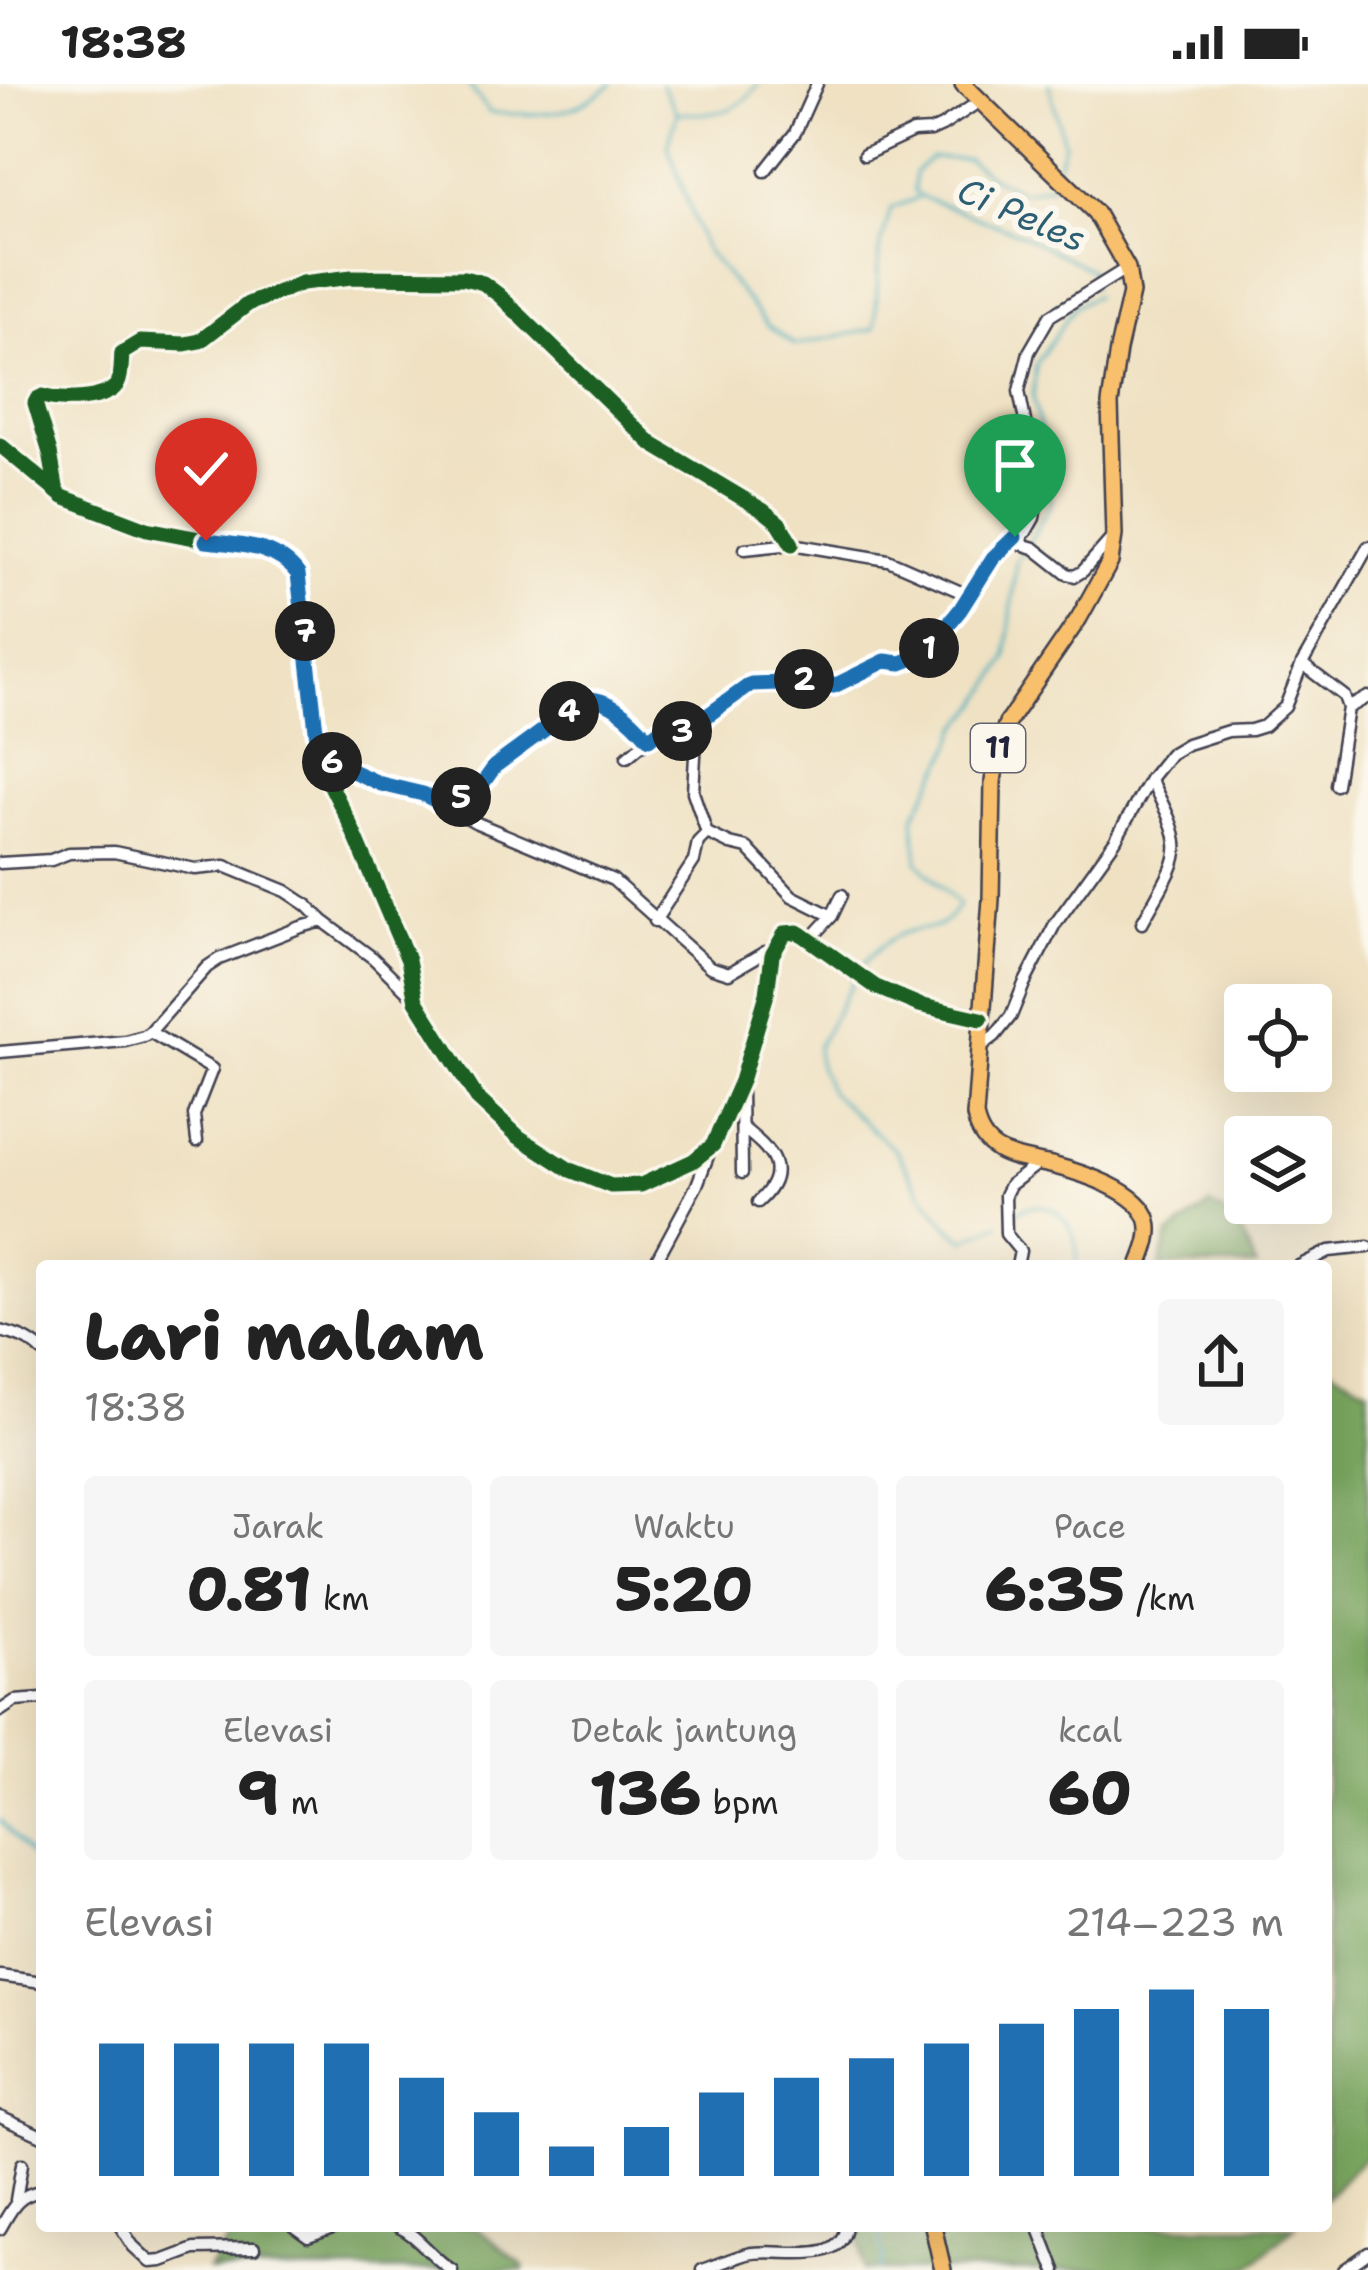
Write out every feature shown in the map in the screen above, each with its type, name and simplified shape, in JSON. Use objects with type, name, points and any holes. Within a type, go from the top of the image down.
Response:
[{"type":"highway","points":[[963,84],[1095,212],[1127,268]]},
{"type":"highway","name":"11","points":[[1127,268],[1130,305],[1112,379],[1109,422],[1114,536],[1110,562],[1099,587],[1013,713],[998,748],[975,1116],[980,1133],[1000,1152],[1125,1193],[1149,1225],[1142,1260]]},
{"type":"highway","points":[[934,2232],[943,2270]]},
{"type":"street","points":[[765,171],[795,133],[817,84]]},
{"type":"street","points":[[865,155],[913,132],[931,131],[980,101]]},
{"type":"street","points":[[627,757],[668,723],[686,731],[753,683],[794,686],[812,676],[834,686],[885,661],[901,663],[924,654],[993,558],[1020,543],[1034,518],[1036,477],[1018,391],[1029,352],[1050,316],[1127,268]]},
{"type":"street","points":[[57,492],[37,399],[90,398],[113,388],[122,353],[133,345],[200,341],[248,304],[302,283],[464,278],[500,295],[652,444],[764,511],[779,523],[792,544]]},
{"type":"street","points":[[0,445],[63,497],[147,529],[254,547],[281,556],[298,574],[319,756],[408,960],[416,1000]]},
{"type":"street","points":[[1020,543],[1075,576],[1114,536]]},
{"type":"street","points":[[745,550],[792,544],[888,560],[968,595]]},
{"type":"street","points":[[979,1048],[1011,1016],[1055,924],[1170,754],[1233,730],[1251,730],[1270,722],[1285,707],[1302,664],[1368,547]]},
{"type":"street","points":[[1302,664],[1344,696],[1348,708],[1336,785]]},
{"type":"street","points":[[444,805],[478,790],[495,766],[586,699],[598,698],[612,706],[649,739]]},
{"type":"street","points":[[1348,708],[1368,698]]},
{"type":"street","points":[[686,731],[696,741],[693,792],[707,833],[747,848],[792,896],[832,916]]},
{"type":"street","points":[[319,756],[381,784],[423,794],[477,823],[613,880],[710,967],[729,974],[774,950]]},
{"type":"street","points":[[1142,922],[1178,854],[1175,826],[1150,778]]},
{"type":"street","points":[[656,921],[707,833]]},
{"type":"street","points":[[0,863],[114,852],[195,869],[225,866],[286,891],[373,958],[416,1000],[477,1098],[519,1137],[570,1170],[611,1186],[641,1185],[693,1161],[713,1145]]},
{"type":"street","points":[[810,940],[832,916],[842,895]]},
{"type":"street","points":[[0,1052],[144,1036],[219,959],[323,921]]},
{"type":"street","points":[[657,1260],[697,1185],[741,1081],[767,994],[774,950],[791,932],[810,940],[876,987],[919,1004],[982,1013],[992,1023],[994,1036]]},
{"type":"street","points":[[150,1032],[212,1070],[194,1115],[196,1141]]},
{"type":"street","points":[[741,1081],[742,1173]]},
{"type":"street","points":[[743,1128],[774,1158],[775,1175],[758,1202]]},
{"type":"street","points":[[1018,1260],[1019,1251],[1006,1234],[1005,1204],[1010,1185],[1039,1162]]},
{"type":"street","points":[[1310,1260],[1329,1250],[1368,1247]]},
{"type":"street","points":[[0,1331],[20,1336],[36,1348]]},
{"type":"street","points":[[0,1711],[15,1701],[36,1699]]},
{"type":"street","points":[[0,1976],[36,1981]]},
{"type":"street","points":[[0,2116],[36,2133]]},
{"type":"street","points":[[0,2229],[15,2203],[22,2164]]},
{"type":"street","points":[[15,2203],[36,2192]]},
{"type":"street","points":[[124,2232],[150,2262],[194,2249],[254,2248]]},
{"type":"street","points":[[408,2232],[452,2270]]},
{"type":"street","points":[[703,2270],[751,2253],[829,2252],[841,2243],[844,2232]]},
{"type":"street","points":[[1040,2232],[1055,2270]]},
{"type":"street","points":[[1344,2270],[1368,2253]]},
{"type":"green space","points":[[1210,1205],[1224,1214],[1224,1224],[1235,1224],[1253,1260],[1162,1260],[1168,1236]]},
{"type":"green space","points":[[1332,1369],[1368,1388],[1368,2156],[1332,2191]]},
{"type":"green space","points":[[234,2232],[482,2232],[524,2266],[524,2270],[208,2270]]},
{"type":"green space","points":[[859,2232],[1288,2232],[1251,2266],[1235,2270],[864,2270]]},
{"type":"waterway","points":[[468,84],[490,113],[525,114],[569,109],[612,84]]},
{"type":"waterway","points":[[661,84],[677,113]]},
{"type":"waterway","name":"Ci Peles","points":[[758,84],[732,108],[677,113],[668,146],[704,248],[767,325],[795,345],[875,329],[879,251],[891,208],[921,197],[1012,230],[1091,270],[1093,287]]},
{"type":"waterway","points":[[1049,84],[1064,143],[1058,164]]},
{"type":"waterway","points":[[918,194],[915,172],[931,158],[967,159],[1023,192],[1051,185],[1053,178]]},
{"type":"waterway","name":"Ci Peles","points":[[1029,542],[1051,503],[1049,466],[1033,397],[1036,364],[1075,306],[1095,296]]},
{"type":"waterway","name":"Ci Peles","points":[[861,968],[889,941],[909,931],[937,927],[959,905],[918,862],[914,817],[958,728],[980,704],[1007,658],[1016,561],[1024,550]]},
{"type":"waterway","name":"Ci Peles","points":[[856,976],[817,1047],[830,1092],[897,1152],[920,1191],[965,1240],[999,1224]]},
{"type":"waterway","name":"Ci Peles","points":[[1012,1215],[1026,1208],[1051,1209],[1069,1226],[1076,1260]]},
{"type":"waterway","points":[[0,1820],[36,1863]]},
{"type":"waterway","name":"Ci Peles","points":[[878,2232],[884,2260],[879,2270]]},
{"type":"cycle path","points":[[57,492],[37,399],[83,398],[113,389],[119,380],[122,353],[140,342],[200,341],[248,304],[302,283],[352,277],[464,278],[483,283],[499,295],[652,444],[764,511],[779,523],[792,544]]},
{"type":"cycle path","points":[[0,445],[63,497],[147,529],[273,553],[298,574],[320,764],[408,960],[416,1001],[477,1098],[519,1137],[570,1170],[611,1186],[641,1185],[693,1161],[713,1145],[741,1081],[767,994],[772,955],[785,933],[798,932],[876,987],[919,1005],[981,1019]]},
{"type":"route","points":[[206,541],[273,553],[298,574],[319,756],[444,805],[478,790],[518,746],[586,699],[598,698],[612,706],[649,739],[668,723],[686,731],[753,683],[794,686],[812,676],[834,686],[885,661],[901,663],[924,654],[993,558],[1015,537]]}]
